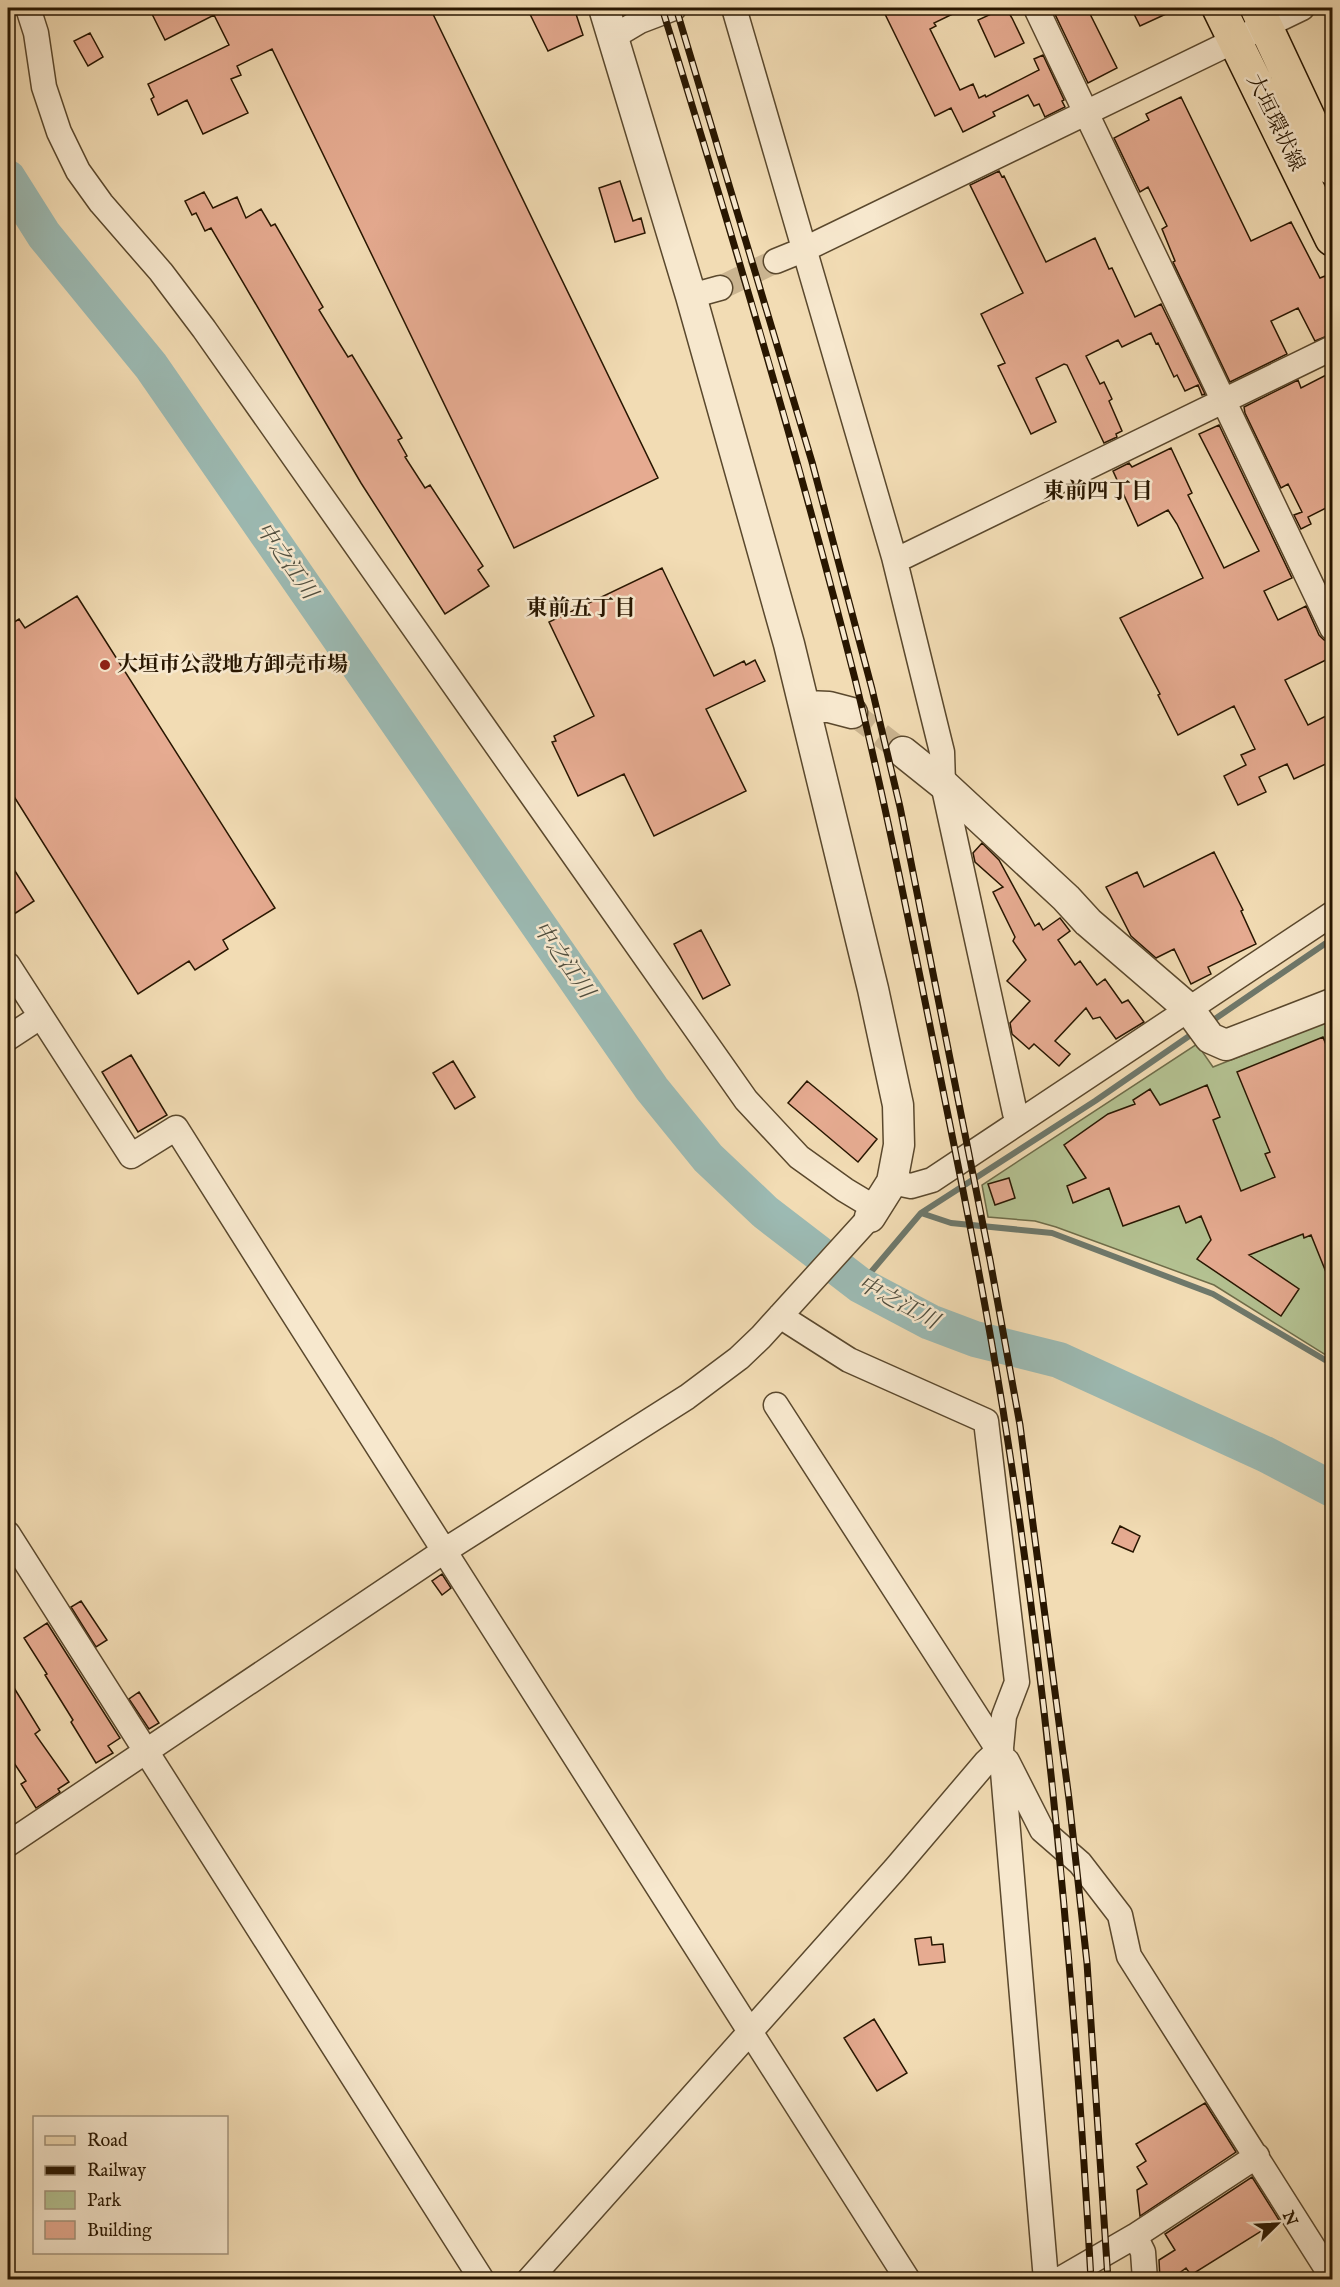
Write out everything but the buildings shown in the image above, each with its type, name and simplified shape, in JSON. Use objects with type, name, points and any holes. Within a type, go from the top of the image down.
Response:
[{"type":"main road","name":"大垣環状線","points":[[1219,8],[1332,239]]},
{"type":"main road","name":"大垣環状線","points":[[1262,16],[1332,168]]},
{"type":"street","points":[[28,8],[36,33],[44,87],[59,132],[78,171],[101,203],[161,272],[204,329],[746,1100],[799,1156],[872,1213]]},
{"type":"street","points":[[8,1844],[444,1551],[687,1397],[739,1358],[761,1337],[872,1213],[892,1182],[899,1145],[898,1105],[871,978],[806,706],[691,296],[604,8]]},
{"type":"street","points":[[613,37],[640,21],[674,8]]},
{"type":"street","points":[[734,8],[894,557],[942,752],[943,784],[1015,1113],[1019,1122]]},
{"type":"street","points":[[1036,8],[1332,628]]},
{"type":"street","points":[[776,261],[803,250],[1234,40],[1262,16],[1302,8]]},
{"type":"street","points":[[691,296],[720,288]]},
{"type":"street","points":[[894,557],[905,556],[1332,348]]},
{"type":"street","points":[[806,706],[829,707],[852,713]]},
{"type":"street","points":[[903,752],[943,784],[1221,1044],[1226,1045],[1332,1004]]},
{"type":"street","points":[[892,1182],[911,1186],[932,1180],[1019,1122],[1197,1021],[1332,914]]},
{"type":"street","points":[[8,965],[131,1156],[176,1128],[751,2029],[908,2280]]},
{"type":"street","points":[[8,1038],[40,1017]]},
{"type":"street","points":[[787,1309],[849,1360],[986,1421],[1017,1682],[1004,1716],[1000,1750],[1046,2280]]},
{"type":"street","points":[[776,1405],[1000,1750],[1042,1830],[1080,1863],[1120,1914],[1129,1956],[1332,2277]]},
{"type":"street","points":[[8,1534],[482,2280]]},
{"type":"street","points":[[529,2280],[895,1869],[986,1762],[1000,1750]]},
{"type":"street","points":[[1059,2280],[1135,2236],[1257,2156]]},
{"type":"street","points":[[1135,2236],[1143,2252],[1145,2280]]},
{"type":"green space","points":[[1332,1020],[1332,1359],[1214,1285],[1056,1227],[1035,1221],[988,1217],[982,1185],[1197,1044],[1213,1067]]},
{"type":"waterway","name":"中之江川","points":[[8,178],[44,235],[151,366],[652,1089],[708,1158],[765,1212],[860,1285],[930,1322],[975,1339],[1059,1360],[1265,1454],[1332,1489]]},
{"type":"waterway","points":[[1209,1023],[1332,939]]},
{"type":"waterway","points":[[860,1285],[921,1213],[1095,1101],[1195,1032]]},
{"type":"waterway","points":[[921,1213],[951,1223],[1052,1233],[1213,1294],[1332,1364]]},
{"type":"tunnel","points":[[720,288],[776,261]]},
{"type":"tunnel","points":[[852,713],[903,752]]},
{"type":"railway","points":[[662,8],[763,342],[855,679],[903,893],[977,1264],[1003,1410],[1047,1735],[1077,2061],[1091,2280]]},
{"type":"railway","points":[[676,8],[812,462],[872,689],[900,807],[990,1260],[1020,1425],[1069,1799],[1087,1963],[1108,2280]]},
{"type":"place","name":"大垣市公設地方卸売市場","points":[[105,665]]},
{"type":"district","name":"東前四丁目","points":[[1098,492]]},
{"type":"district","name":"東前五丁目","points":[[581,609]]}]
